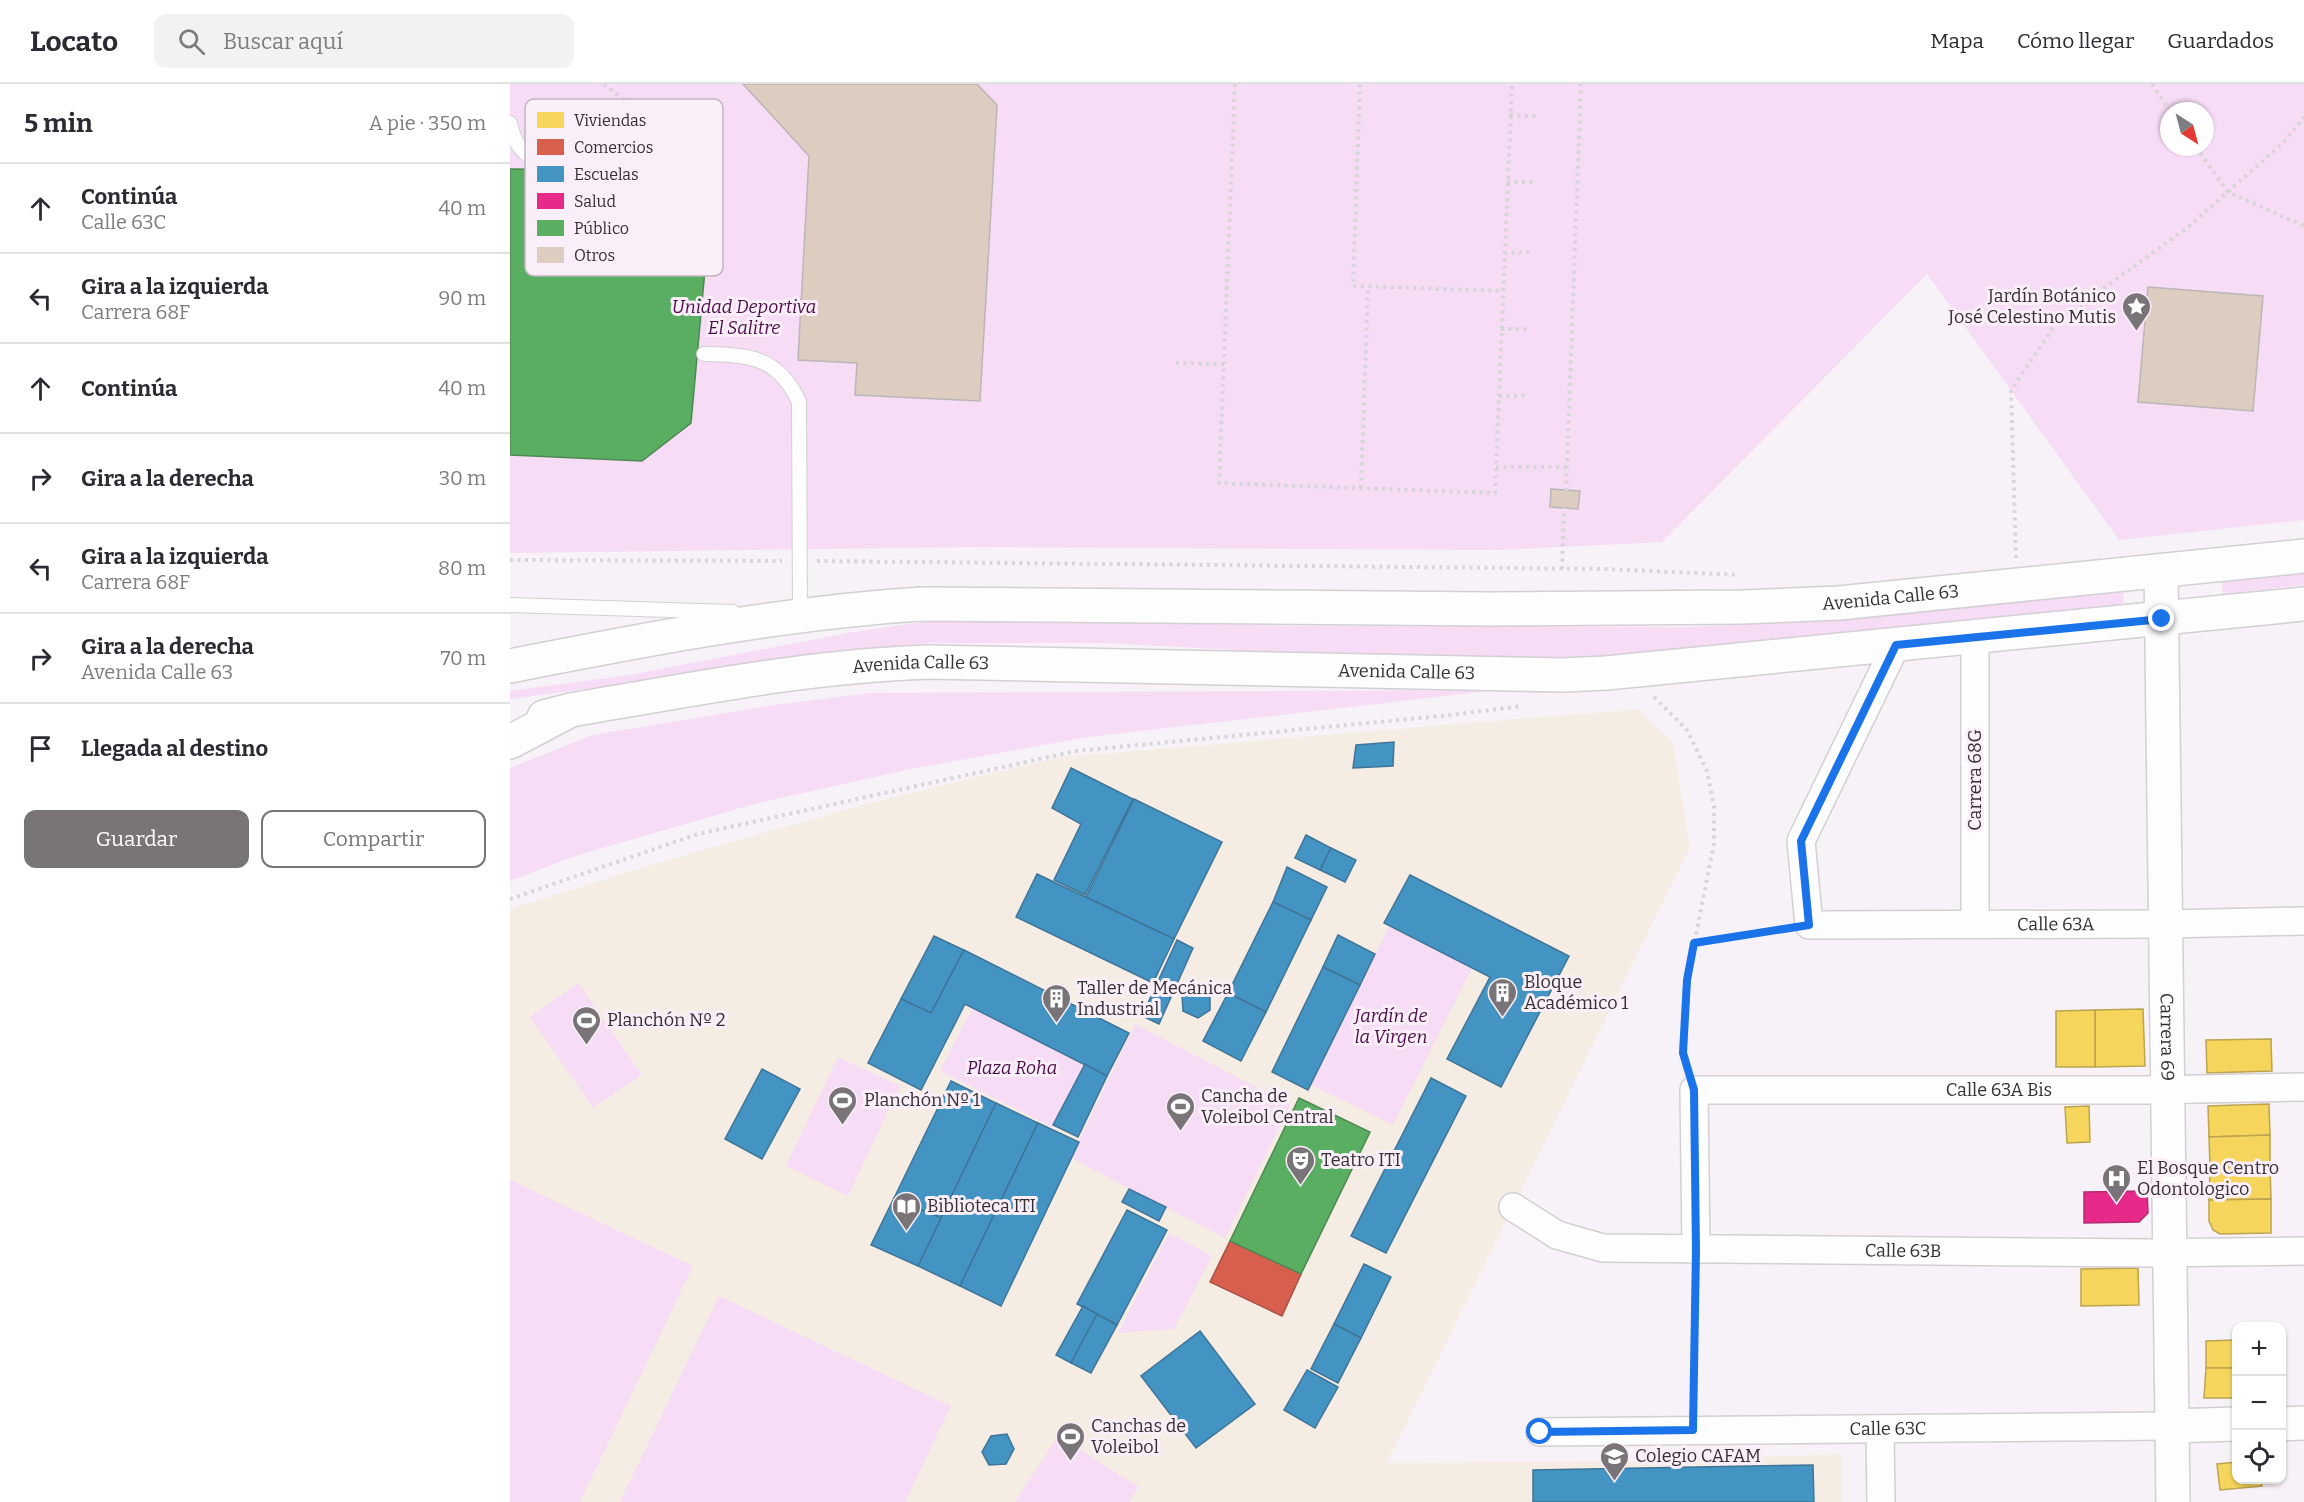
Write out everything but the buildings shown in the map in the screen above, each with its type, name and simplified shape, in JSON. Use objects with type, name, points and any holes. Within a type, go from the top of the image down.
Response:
[{"type":"main road","name":"Avenida Calle 63","points":[[510,666],[681,633],[801,615],[921,604],[1477,609],[1742,607],[1839,603],[2019,565],[2161,572],[2304,556]]},
{"type":"main road","name":"Carrera 69","points":[[2161,572],[2174,1502]]},
{"type":"main road","name":"Avenida Calle 63","points":[[510,725],[571,710],[795,672],[879,664],[928,662],[1527,675],[1606,673],[2304,604]]},
{"type":"main road","points":[[510,742],[571,710]]},
{"type":"main road","points":[[2286,1424],[2304,1424]]},
{"type":"main road","name":"Calle 63C","points":[[2172,1426],[2232,1425]]},
{"type":"street","name":"Carrera 68G","points":[[1975,637],[1975,924]]},
{"type":"street","points":[[1809,925],[1801,841],[1896,645]]},
{"type":"street","name":"Calle 63A","points":[[1809,925],[2167,924],[2304,921]]},
{"type":"street","name":"Calle 63A Bis","points":[[1694,1090],[2169,1090],[2304,1087]]},
{"type":"street","points":[[1694,1090],[1696,1250]]},
{"type":"street","name":"Calle 63B","points":[[1513,1207],[1557,1235],[1603,1248],[2304,1251]]},
{"type":"street","name":"Calle 63C","points":[[1540,1432],[2172,1426]]},
{"type":"street","points":[[1880,1429],[1881,1502]]},
{"type":"lane","points":[[510,123],[513,139],[525,154]]},
{"type":"lane","points":[[510,604],[801,615],[801,413],[799,402],[793,389],[774,368],[752,357],[704,354]]},
{"type":"path","points":[[604,84],[623,99]]},
{"type":"path","points":[[1235,84],[1219,483],[1495,493],[1512,84]]},
{"type":"path","points":[[1360,84],[1353,286],[1503,291]]},
{"type":"path","points":[[1566,490],[1581,84]]},
{"type":"path","points":[[2152,84],[2164,102]]},
{"type":"path","points":[[1510,115],[1536,116]]},
{"type":"path","points":[[2019,565],[2011,390],[2057,322],[2187,228],[2283,143],[2304,117]]},
{"type":"path","points":[[2202,156],[2228,192],[2304,226]]},
{"type":"path","points":[[1508,182],[1535,182]]},
{"type":"path","points":[[1504,253],[1533,252]]},
{"type":"path","points":[[1361,488],[1368,286]]},
{"type":"path","points":[[1501,329],[1531,329]]},
{"type":"path","points":[[1176,363],[1224,364]]},
{"type":"path","points":[[1498,396],[1529,395]]},
{"type":"path","points":[[1496,467],[1566,467]]},
{"type":"path","points":[[1562,569],[1564,508]]},
{"type":"path","points":[[510,560],[1606,569],[1748,576]]},
{"type":"path","points":[[1648,690],[1688,730],[1707,771],[1713,806],[1714,843],[1687,980],[1683,1053],[1694,1090]]},
{"type":"path","points":[[510,898],[698,834],[1076,750],[1439,716],[1532,705]]},
{"type":"path","points":[[1694,943],[1809,925]]},
{"type":"path","points":[[1693,1430],[1696,1250]]},
{"type":"shaded area","points":[[1638,709],[1673,743],[1690,847],[1387,1463],[1642,1461],[1842,1454],[1842,1502],[510,1502],[510,909],[664,861],[870,803],[1061,757]]},
{"type":"green space","name":"Unidad Deportiva El Salitre","points":[[510,84],[2304,84],[2304,520],[2119,540],[1927,274],[1662,542],[1498,550],[979,547],[510,553]]},
{"type":"green space","points":[[2304,564],[2304,585],[2223,594],[2222,582],[2290,573]]},
{"type":"green space","points":[[2123,590],[2124,606],[1593,658],[1356,656],[1103,643],[927,643],[510,699],[510,691],[629,675],[848,633],[930,621],[1018,620],[1296,626],[1688,627],[1813,621]]},
{"type":"green space","points":[[1498,690],[1088,737],[906,770],[754,804],[572,857],[510,881],[510,768],[592,735],[773,705],[872,693]]},
{"type":"green space","name":"Jardín de la Virgen","points":[[1389,927],[1472,968],[1393,1125],[1311,1085]]},
{"type":"green space","name":"Planchón Nº 2","points":[[578,983],[642,1075],[593,1108],[530,1017]]},
{"type":"green space","name":"Plaza Roha","points":[[973,1007],[1085,1064],[1052,1127],[940,1071]]},
{"type":"green space","points":[[1135,1024],[1290,1105],[1225,1238],[1071,1158]]},
{"type":"green space","name":"Planchón Nº 1","points":[[838,1057],[900,1086],[848,1196],[786,1166]]},
{"type":"green space","points":[[510,1180],[693,1266],[580,1502],[510,1502]]},
{"type":"green space","points":[[1169,1233],[1212,1256],[1174,1329],[1118,1333]]},
{"type":"green space","points":[[719,1296],[951,1406],[905,1502],[620,1502]]},
{"type":"green space","name":"Canchas de Voleibol","points":[[1058,1436],[1139,1487],[1129,1502],[1015,1502]]},
{"type":"place","name":"Jardín Botánico José Celestino Mutis","points":[[2137,332]]},
{"type":"place","name":"Bloque Académico 1","points":[[1503,1018]]},
{"type":"place","name":"Taller de Mecánica Industrial","points":[[1056,1024]]},
{"type":"place","name":"Planchón Nº 2","points":[[586,1046]]},
{"type":"place","name":"Planchón Nº 1","points":[[843,1126]]},
{"type":"place","name":"Cancha de Voleibol Central","points":[[1180,1132]]},
{"type":"place","name":"Teatro ITI","points":[[1300,1186]]},
{"type":"place","name":"El Bosque Centro Odontologico","points":[[2116,1204]]},
{"type":"place","name":"Biblioteca ITI","points":[[906,1232]]},
{"type":"place","name":"Canchas de Voleibol","points":[[1070,1462]]},
{"type":"place","name":"Colegio CAFAM","points":[[1614,1482]]},
{"type":"route","points":[[1540,1432],[1693,1430],[1696,1250],[1694,1090],[1683,1053],[1687,980],[1694,943],[1809,925],[1801,841],[1896,645],[2162,619]]}]
